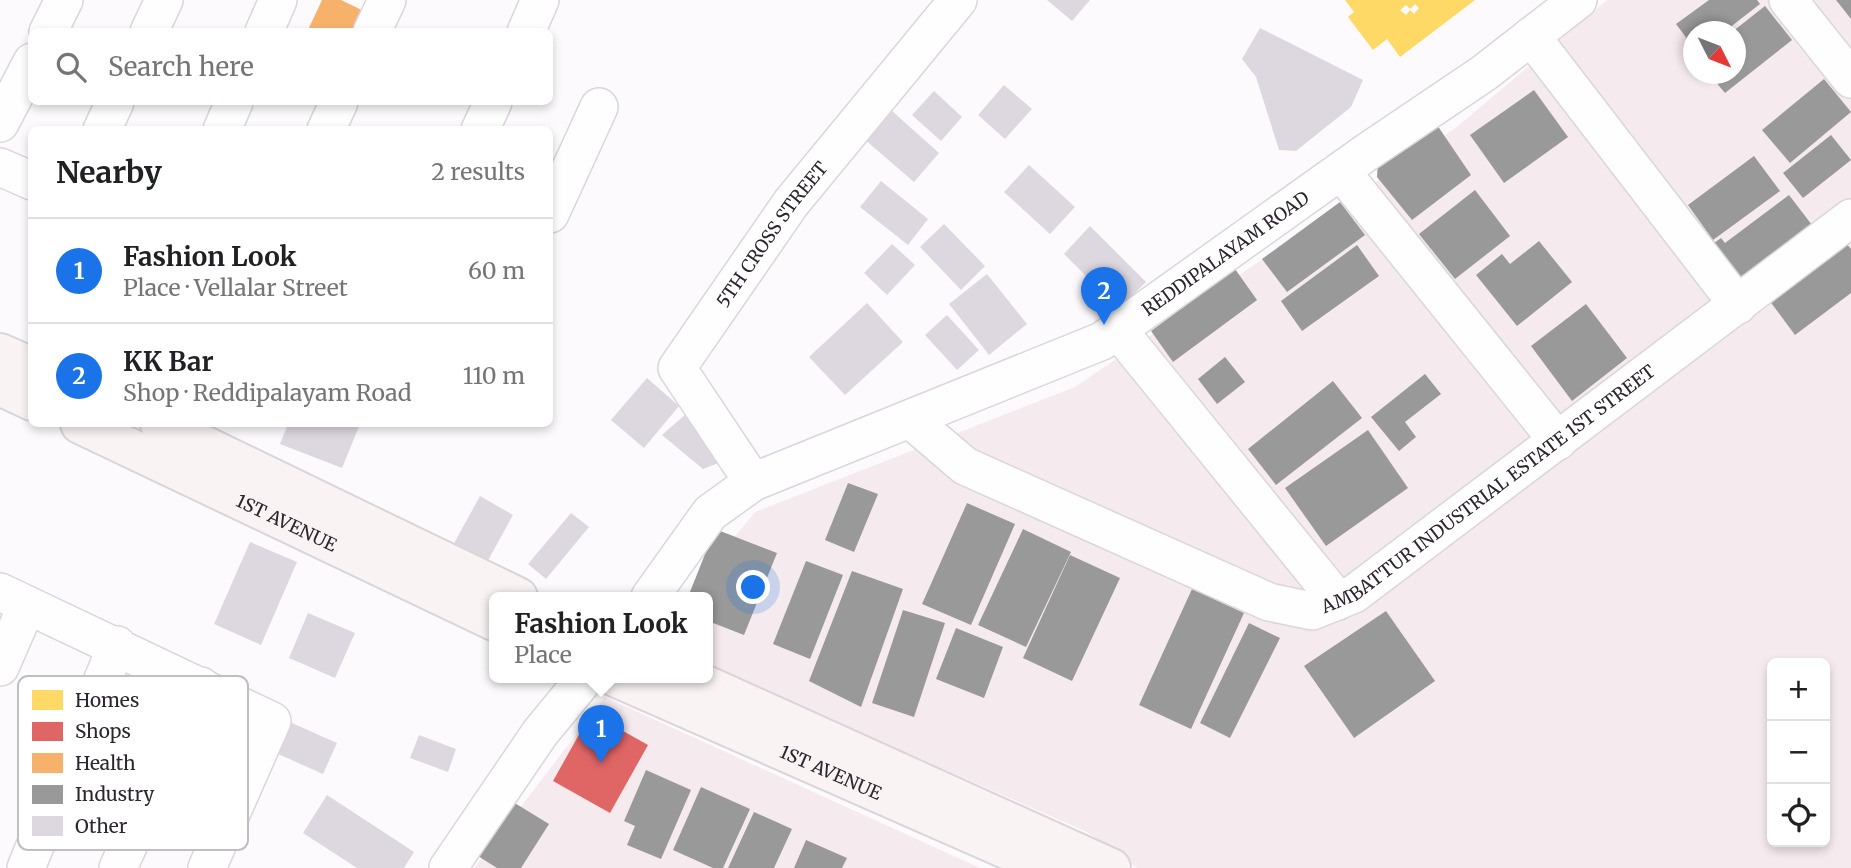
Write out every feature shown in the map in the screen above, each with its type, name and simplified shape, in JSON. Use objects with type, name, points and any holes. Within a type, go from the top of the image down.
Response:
[{"type":"main road","points":[[8,367],[28,395]]},
{"type":"main road","name":"1ST AVENUE","points":[[101,427],[178,438],[506,592]]},
{"type":"main road","name":"1ST AVENUE","points":[[178,438],[489,618]]},
{"type":"main road","name":"1ST AVENUE","points":[[629,683],[1049,868]]},
{"type":"main road","name":"1ST AVENUE","points":[[701,683],[1111,868]]},
{"type":"street","points":[[50,28],[64,0]]},
{"type":"street","points":[[151,28],[164,0]]},
{"type":"street","points":[[266,28],[278,0]]},
{"type":"street","points":[[375,28],[387,0]]},
{"type":"street","points":[[528,28],[540,0]]},
{"type":"street","name":"5TH CROSS STREET","points":[[753,482],[677,368],[791,203],[958,0]]},
{"type":"street","name":"REDDIPALAYAM ROAD","points":[[654,592],[710,513],[753,482],[1102,341],[1484,73],[1577,0]]},
{"type":"street","points":[[1788,0],[1851,79]]},
{"type":"street","points":[[1531,36],[1738,305]]},
{"type":"street","points":[[0,123],[28,70]]},
{"type":"street","points":[[104,126],[114,105]]},
{"type":"street","points":[[224,126],[233,105]]},
{"type":"street","points":[[328,126],[338,105]]},
{"type":"street","points":[[482,126],[492,105]]},
{"type":"street","points":[[553,207],[599,107]]},
{"type":"street","points":[[0,167],[28,179]]},
{"type":"street","points":[[1341,171],[1558,441]]},
{"type":"street","name":"AMBATTUR INDUSTRIAL ESTATE 1ST STREET","points":[[911,420],[965,466],[1269,603],[1312,611],[1354,594],[1851,218]]},
{"type":"street","points":[[1118,330],[1338,601]]},
{"type":"street","points":[[0,667],[13,598],[180,676]]},
{"type":"street","points":[[105,676],[117,646]]},
{"type":"street","points":[[447,868],[540,733],[581,683]]},
{"type":"street","points":[[248,709],[272,721],[248,775]]},
{"type":"street","points":[[26,868],[33,850]]},
{"type":"street","points":[[118,868],[126,850]]},
{"type":"street","points":[[207,868],[215,850]]},
{"type":"shaded area","points":[[1607,0],[1851,0],[1851,868],[1137,868],[1087,832],[713,668],[713,592],[689,592],[755,512],[1075,387],[1458,126]]},
{"type":"shaded area","points":[[605,697],[980,868],[474,868]]},
{"type":"building: Homes","points":[[1345,0],[1475,0],[1400,57],[1387,39],[1373,50],[1348,17],[1354,12]],"holes":[[[1415,4],[1419,8],[1414,14],[1410,10],[1406,15],[1400,10],[1406,5],[1410,9]]]},
{"type":"building: Shops","points":[[591,713],[648,745],[610,813],[553,781]]},
{"type":"building: Health","points":[[322,0],[341,0],[372,15],[366,28],[309,28]]},
{"type":"building: Industry","points":[[1709,0],[1757,0],[1760,4],[1738,21],[1683,21],[1683,33],[1676,24]]},
{"type":"building: Industry","points":[[1836,0],[1851,0],[1851,19]]},
{"type":"building: Industry","points":[[1765,6],[1792,40],[1746,76],[1746,21]]},
{"type":"building: Industry","points":[[1824,79],[1851,112],[1790,163],[1762,130]]},
{"type":"building: Industry","points":[[1717,84],[1736,84],[1725,93]]},
{"type":"building: Industry","points":[[1534,90],[1568,137],[1504,183],[1470,135]]},
{"type":"building: Industry","points":[[1435,122],[1471,175],[1412,220],[1377,177],[1378,160]]},
{"type":"building: Industry","points":[[1831,135],[1851,160],[1803,198],[1783,173]]},
{"type":"building: Industry","points":[[1754,156],[1780,191],[1713,240],[1688,205]]},
{"type":"building: Industry","points":[[1475,190],[1510,236],[1455,279],[1419,234]]},
{"type":"building: Industry","points":[[1789,195],[1815,229],[1740,286],[1710,246],[1721,238],[1725,243]]},
{"type":"building: Industry","points":[[1340,202],[1365,235],[1287,292],[1262,259]]},
{"type":"building: Industry","points":[[1539,241],[1572,282],[1517,326],[1476,275],[1502,254],[1510,264]]},
{"type":"building: Industry","points":[[1845,242],[1851,249],[1851,293],[1795,335],[1769,300]]},
{"type":"building: Industry","points":[[1357,245],[1379,276],[1302,331],[1281,301]]},
{"type":"building: Industry","points":[[1235,269],[1257,300],[1173,362],[1151,331]]},
{"type":"building: Industry","points":[[1586,304],[1627,358],[1572,401],[1531,346]]},
{"type":"building: Industry","points":[[1225,357],[1245,382],[1217,404],[1198,379]]},
{"type":"building: Industry","points":[[1425,374],[1441,394],[1405,422],[1416,437],[1399,451],[1371,417]]},
{"type":"building: Industry","points":[[1333,381],[1362,418],[1276,485],[1248,449]]},
{"type":"building: Industry","points":[[1368,430],[1408,488],[1326,546],[1285,488]]},
{"type":"building: Industry","points":[[848,483],[878,494],[854,552],[825,540]]},
{"type":"building: Industry","points":[[967,503],[1015,524],[971,625],[922,604]]},
{"type":"building: Industry","points":[[715,529],[777,553],[744,635],[713,623],[713,592],[690,592]]},
{"type":"building: Industry","points":[[1023,529],[1071,552],[1026,647],[978,625]]},
{"type":"building: Industry","points":[[1070,555],[1120,578],[1072,681],[1023,658]]},
{"type":"building: Industry","points":[[806,561],[843,575],[810,659],[773,644]]},
{"type":"building: Industry","points":[[852,571],[903,589],[861,707],[809,681]]},
{"type":"building: Industry","points":[[1192,589],[1244,613],[1191,729],[1139,705]]},
{"type":"building: Industry","points":[[903,610],[945,623],[914,717],[872,703]]},
{"type":"building: Industry","points":[[1386,611],[1435,681],[1354,738],[1304,666]]},
{"type":"building: Industry","points":[[1249,623],[1280,638],[1230,738],[1200,723]]},
{"type":"building: Industry","points":[[956,628],[1003,647],[984,698],[936,679]]},
{"type":"building: Industry","points":[[646,770],[691,790],[661,859],[627,845],[635,826],[624,821]]},
{"type":"building: Industry","points":[[701,787],[750,809],[723,868],[713,868],[673,850]]},
{"type":"building: Industry","points":[[513,802],[549,824],[521,868],[497,868],[478,856]]},
{"type":"building: Industry","points":[[754,812],[792,829],[774,868],[728,868]]},
{"type":"building: Industry","points":[[806,840],[847,858],[842,868],[794,868]]},
{"type":"building: Other","points":[[1047,0],[1090,0],[1072,21]]},
{"type":"building: Other","points":[[1260,28],[1363,80],[1351,107],[1296,151],[1279,150],[1256,77],[1242,59]]},
{"type":"building: Other","points":[[1004,85],[1032,109],[1005,139],[978,115]]},
{"type":"building: Other","points":[[934,91],[962,117],[941,141],[912,115]]},
{"type":"building: Other","points":[[882,102],[939,153],[914,182],[856,132]]},
{"type":"building: Other","points":[[1029,165],[1075,207],[1050,234],[1004,192]]},
{"type":"building: Other","points":[[881,181],[928,219],[908,245],[860,207]]},
{"type":"building: Other","points":[[944,224],[985,266],[961,290],[920,247]]},
{"type":"building: Other","points":[[1090,226],[1146,282],[1119,309],[1064,254]]},
{"type":"building: Other","points":[[892,244],[915,265],[887,295],[864,273]]},
{"type":"building: Other","points":[[987,274],[1027,324],[989,355],[949,304]]},
{"type":"building: Other","points":[[867,303],[903,342],[845,395],[809,357]]},
{"type":"building: Other","points":[[947,315],[979,350],[957,370],[925,335]]},
{"type":"building: Other","points":[[647,378],[679,406],[644,448],[611,420]]},
{"type":"building: Other","points":[[687,413],[723,461],[703,469],[662,435]]},
{"type":"building: Other","points":[[287,427],[359,427],[342,468],[280,444]]},
{"type":"building: Other","points":[[480,496],[513,515],[486,564],[453,545]]},
{"type":"building: Other","points":[[571,513],[589,527],[546,579],[528,564]]},
{"type":"building: Other","points":[[250,542],[297,562],[261,645],[214,624]]},
{"type":"building: Other","points":[[308,613],[355,633],[335,678],[289,658]]},
{"type":"building: Other","points":[[283,719],[337,743],[323,774],[269,750]]},
{"type":"building: Other","points":[[419,735],[456,749],[448,772],[410,758]]},
{"type":"building: Other","points":[[327,795],[414,852],[404,868],[357,868],[303,833]]},
{"type":"place","name":"KK Bar","points":[[1104,325]]},
{"type":"place","name":"Fashion Look","points":[[601,763]]}]
